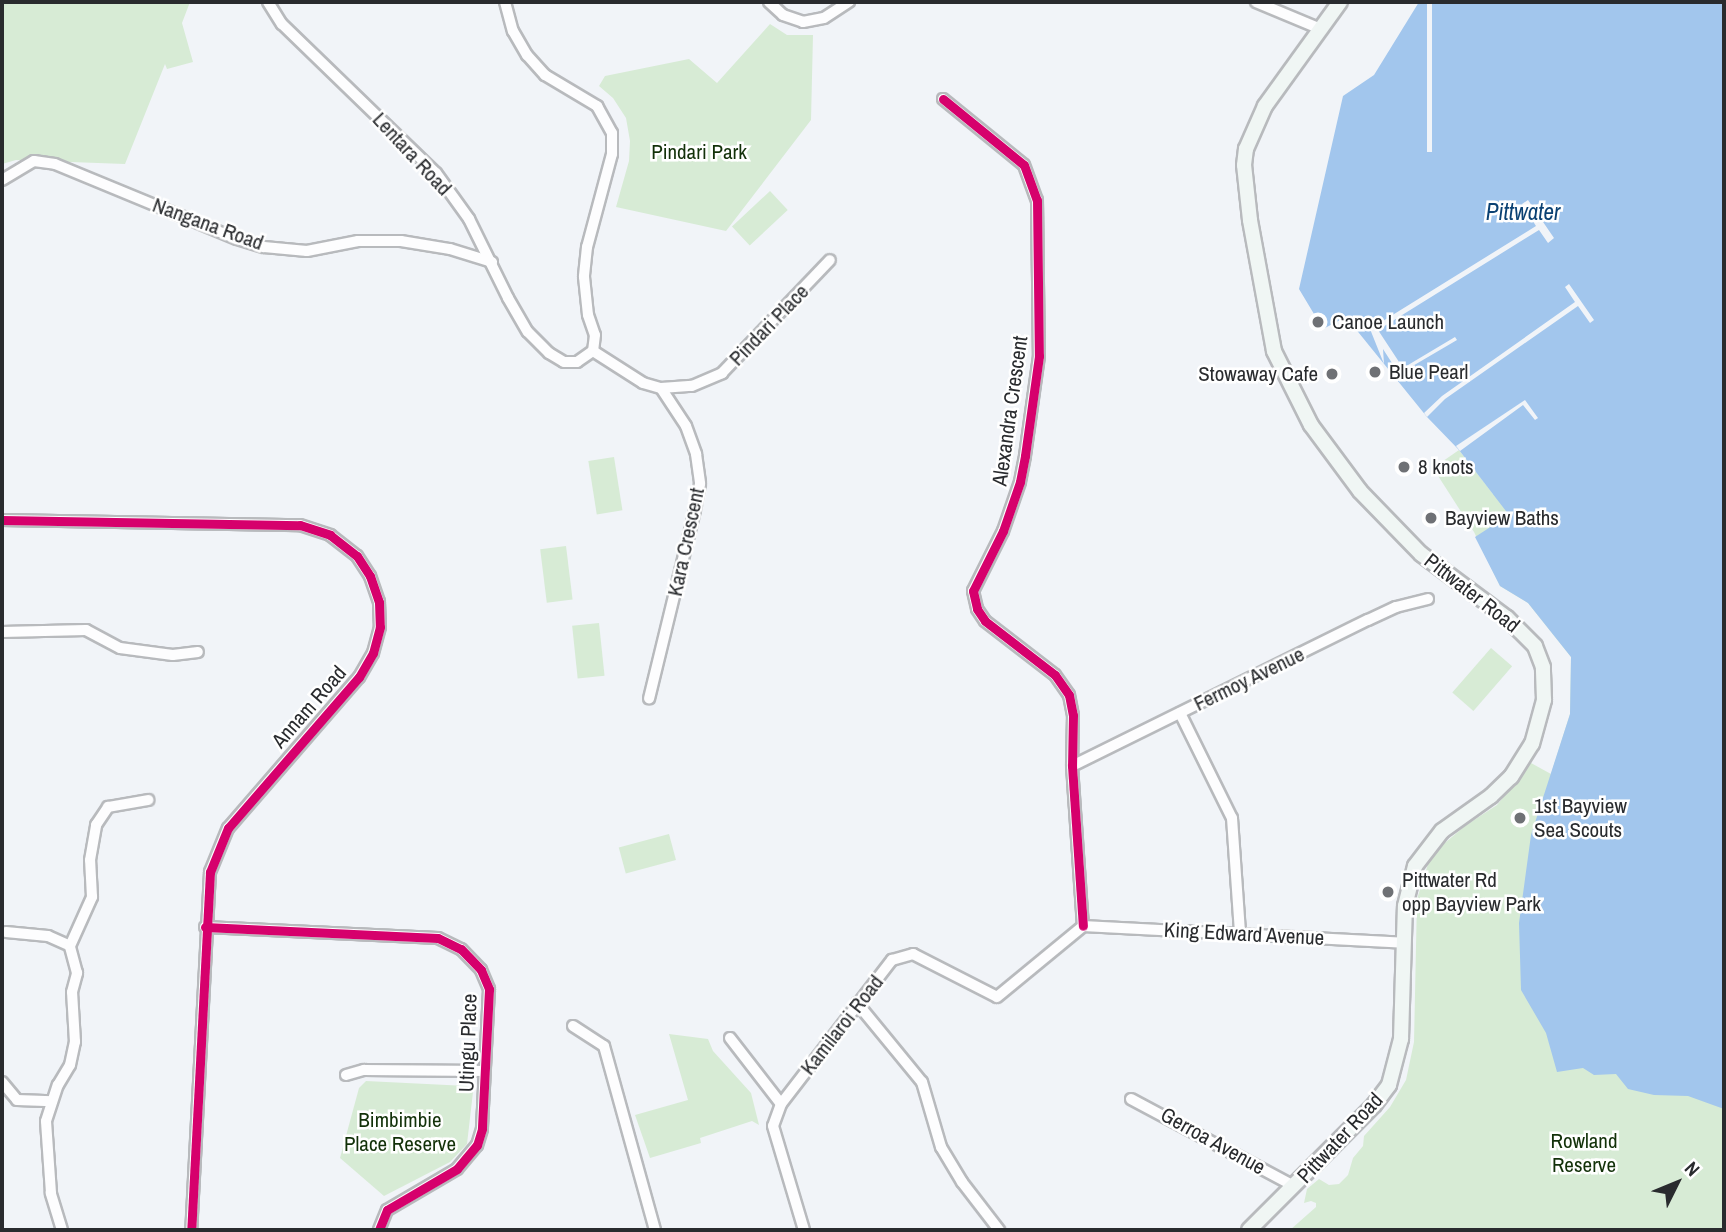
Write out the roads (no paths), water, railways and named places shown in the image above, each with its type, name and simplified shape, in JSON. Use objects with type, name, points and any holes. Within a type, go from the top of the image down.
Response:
[{"type":"main road","name":"Pittwater Road","points":[[1248,1230],[1374,1105],[1389,1085],[1398,1060],[1403,1028],[1406,893],[1422,853],[1441,831],[1502,788],[1519,766],[1540,721],[1545,678],[1540,657],[1528,637],[1422,554],[1348,476],[1304,414],[1274,351],[1262,296],[1244,165],[1257,120],[1340,2]]},
{"type":"street","name":"Lentara Road","points":[[268,2],[282,24],[436,173],[469,219],[518,316],[549,353],[569,363],[583,360],[593,351]]},
{"type":"street","points":[[505,2],[513,32],[527,55],[553,81],[597,106],[612,133],[612,154],[587,247],[584,277],[588,314],[595,335],[593,351],[643,383],[661,388]]},
{"type":"street","points":[[769,2],[783,15],[803,22],[824,18],[849,2]]},
{"type":"street","points":[[1256,2],[1321,29]]},
{"type":"street","name":"Alexandra Crescent","points":[[943,99],[1024,165],[1037,200],[1039,356],[1025,456],[1020,482],[1003,531],[973,591],[977,609],[985,621],[1055,675],[1069,695],[1073,715],[1072,765],[1083,926]]},
{"type":"street","name":"Nangana Road","points":[[2,180],[34,161],[55,164],[237,239],[264,247],[307,251],[358,241],[401,242],[450,249],[492,262]]},
{"type":"street","name":"Pindari Place","points":[[661,388],[692,386],[722,373],[830,260]]},
{"type":"street","name":"Kara Crescent","points":[[649,698],[700,484],[696,454],[686,426],[661,388]]},
{"type":"street","name":"Annam Road","points":[[2,520],[300,525],[330,535],[344,544],[370,576],[379,602],[380,626],[373,653],[359,677],[228,828],[210,872],[191,1230]]},
{"type":"street","name":"Fermoy Avenue","points":[[1072,765],[1368,620],[1396,607],[1429,599]]},
{"type":"street","points":[[2,632],[86,630],[120,648],[173,655],[198,652]]},
{"type":"street","points":[[1180,713],[1232,818],[1240,933]]},
{"type":"street","points":[[62,1230],[50,1181],[46,1121],[52,1101],[70,1065],[75,1042],[72,992],[77,973],[70,946],[92,897],[90,860],[96,825],[108,807],[148,800]]},
{"type":"street","name":"King Edward Avenue","points":[[1083,926],[1405,943]]},
{"type":"street","name":"Kamilaroi Road","points":[[781,1104],[892,960],[913,954],[997,997],[1083,926]]},
{"type":"street","name":"Utingu Place","points":[[205,927],[438,938],[461,948],[481,970],[489,989],[482,1129],[472,1152],[457,1169],[387,1210],[379,1230]]},
{"type":"street","points":[[6,932],[48,936],[70,946]]},
{"type":"street","points":[[857,1003],[922,1082],[941,1147],[962,1182],[999,1230]]},
{"type":"street","points":[[573,1026],[604,1046],[655,1230]]},
{"type":"street","points":[[730,1038],[781,1104],[773,1126],[804,1230]]},
{"type":"street","points":[[346,1075],[364,1070],[485,1071]]},
{"type":"street","points":[[2,1082],[17,1100],[52,1101]]},
{"type":"street","name":"Gerroa Avenue","points":[[1131,1100],[1294,1186]]},
{"type":"water","name":"Pittwater","points":[[1419,2],[1724,2],[1724,1109],[1688,1096],[1654,1095],[1628,1089],[1616,1074],[1594,1075],[1583,1068],[1557,1072],[1546,1033],[1521,990],[1519,923],[1531,835],[1570,714],[1571,657],[1528,603],[1500,586],[1475,537],[1509,515],[1459,450],[1427,417],[1346,317],[1323,329],[1299,289],[1343,96],[1374,75]]},
{"type":"place","name":"Canoe Launch","points":[[1318,322]]},
{"type":"place","name":"Blue Pearl","points":[[1375,372]]},
{"type":"place","name":"Stowaway Cafe","points":[[1332,374]]},
{"type":"place","name":"8 knots","points":[[1404,467]]},
{"type":"place","name":"Bayview Baths","points":[[1431,518]]},
{"type":"place","name":"1st Bayview Sea Scouts","points":[[1520,818]]},
{"type":"place","name":"Pittwater Rd opp Bayview Park","points":[[1388,892]]},
{"type":"park label","name":"Pindari Park","points":[[699,152]]},
{"type":"park label","name":"Bimbimbie Place Reserve","points":[[400,1132]]},
{"type":"park label","name":"Rowland Reserve","points":[[1584,1153]]}]
